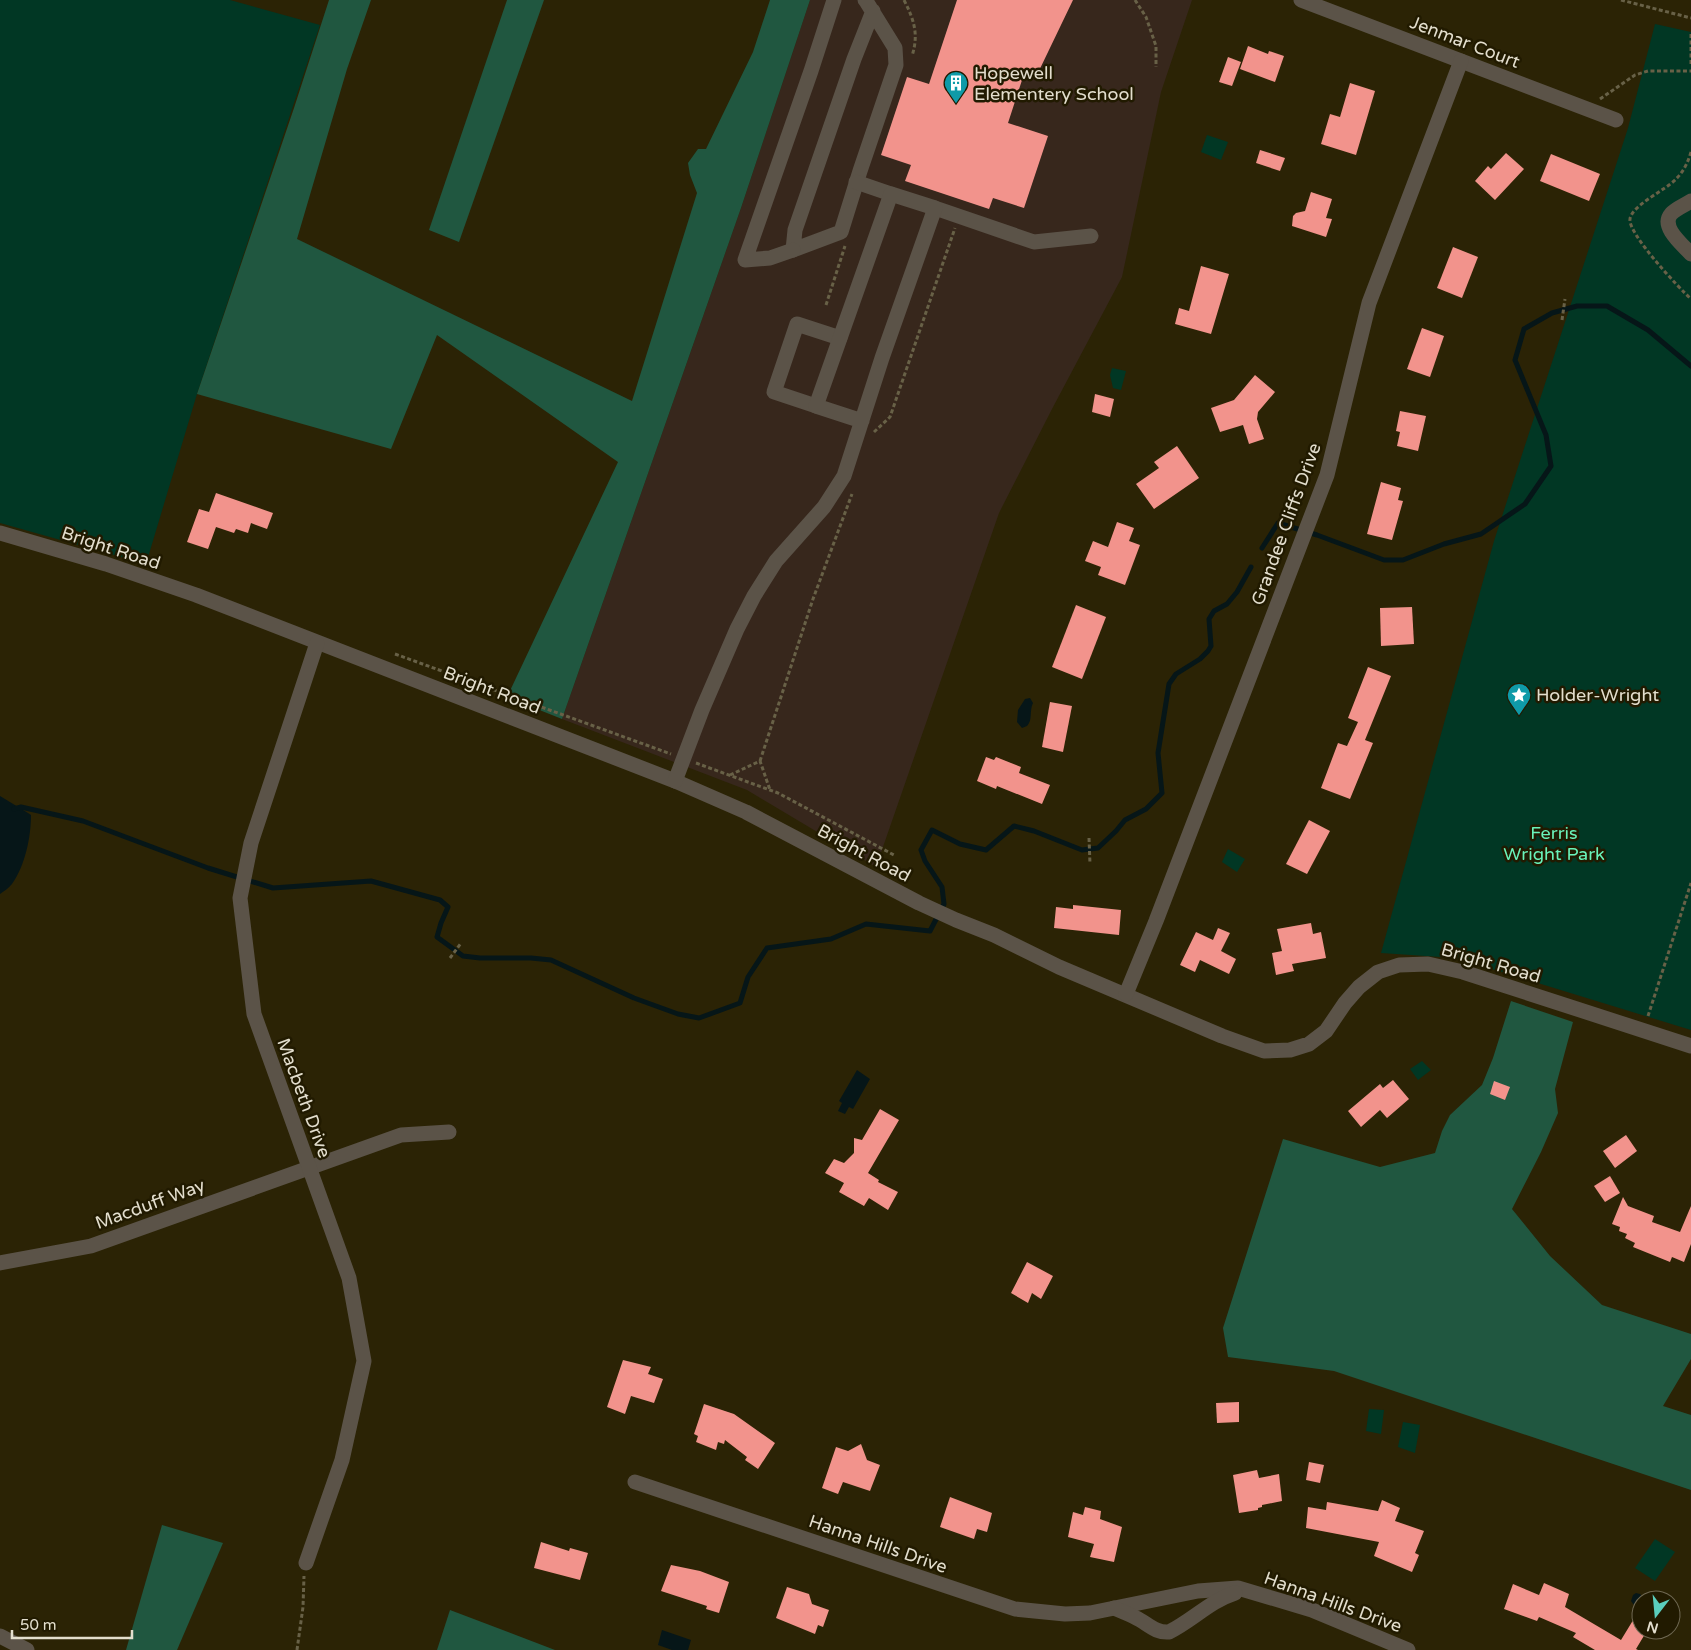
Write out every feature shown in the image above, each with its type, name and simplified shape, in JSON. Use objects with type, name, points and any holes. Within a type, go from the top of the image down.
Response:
[{"type":"street","points":[[834,0],[746,260],[770,258],[841,232],[896,65],[895,48],[869,6]]},
{"type":"street","name":"Jenmar Court","points":[[1300,0],[1616,120]]},
{"type":"street","points":[[793,250],[795,230],[854,59],[869,6]]},
{"type":"street","name":"Grandee Cliffs Drive","points":[[1126,994],[1156,921],[1327,475],[1369,303],[1461,61]]},
{"type":"street","points":[[856,182],[1034,242],[1090,236]]},
{"type":"street","points":[[816,406],[891,194]]},
{"type":"street","points":[[1691,201],[1670,214],[1668,222],[1670,230],[1691,254]]},
{"type":"street","points":[[675,781],[702,710],[737,629],[754,596],[776,561],[824,507],[844,476],[882,358],[935,208]]},
{"type":"street","points":[[840,338],[797,324],[774,392],[862,422]]},
{"type":"street","name":"Bright Road","points":[[0,532],[106,564],[196,595],[675,781],[746,812],[956,920],[994,935],[1059,967],[1222,1036],[1264,1051],[1290,1050],[1308,1044],[1326,1031],[1345,1003],[1359,987],[1378,972],[1399,965],[1428,964],[1463,972],[1691,1046]]},
{"type":"street","name":"Macbeth Drive","points":[[306,1563],[342,1460],[364,1361],[349,1278],[254,1014],[240,898],[251,843],[316,643]]},
{"type":"street","name":"Macduff Way","points":[[0,1263],[91,1246],[309,1167],[401,1136],[449,1132]]},
{"type":"street","name":"Hanna Hills Drive","points":[[635,1482],[1015,1609],[1065,1614],[1090,1613],[1198,1591],[1241,1589],[1312,1610],[1408,1650]]},
{"type":"street","name":"Hanna Hills Drive","points":[[1114,1608],[1141,1620],[1154,1630],[1164,1633],[1169,1632],[1223,1597],[1241,1589]]},
{"type":"street","points":[[0,1636],[27,1650]]},
{"type":"path","points":[[904,0],[906,5]]},
{"type":"path","points":[[1135,0],[1146,17],[1156,46],[1156,67]]},
{"type":"path","points":[[1622,0],[1691,18]]},
{"type":"path","points":[[1691,34],[1691,65]]},
{"type":"path","points":[[1588,109],[1635,75],[1648,71],[1691,71]]},
{"type":"path","points":[[872,434],[890,417],[959,216]]},
{"type":"path","points":[[1562,320],[1566,299]]},
{"type":"path","points":[[770,790],[760,761],[813,599],[852,492]]},
{"type":"path","points":[[394,654],[770,790],[894,855]]},
{"type":"path","points":[[730,775],[760,761]]},
{"type":"path","points":[[1089,838],[1090,864]]},
{"type":"path","points":[[1643,1031],[1691,883]]},
{"type":"path","points":[[450,958],[462,943]]},
{"type":"path","points":[[297,1650],[303,1607],[306,1563]]},
{"type":"shaded area","points":[[810,0],[1192,0],[1161,92],[1122,277],[999,513],[876,867],[747,790],[562,719],[741,208]]},
{"type":"shaded area","points":[[1030,698],[1033,703],[1030,721],[1027,726],[1022,728],[1017,722],[1018,710],[1025,699]]},
{"type":"shaded area","points":[[0,796],[31,815],[30,833],[24,860],[17,877],[0,894]]},
{"type":"shaded area","points":[[857,1070],[870,1079],[853,1109],[849,1107],[845,1114],[838,1111],[842,1103],[839,1101]]},
{"type":"shaded area","points":[[662,1630],[691,1640],[688,1650],[672,1650],[658,1645]]},
{"type":"green space","points":[[0,0],[230,0],[320,25],[197,394],[146,564],[0,523]]},
{"type":"green space","points":[[329,0],[371,0],[347,69],[297,239],[632,401],[697,193],[690,175],[688,163],[698,149],[706,149],[753,52],[770,0],[810,0],[741,208],[562,719],[507,697],[618,462],[437,335],[391,449],[197,394]]},
{"type":"green space","points":[[507,0],[544,0],[459,242],[429,230]]},
{"type":"green space","name":"Ferris Wright Park","points":[[1655,24],[1691,32],[1691,1030],[1456,958],[1381,953],[1494,541],[1628,128]]},
{"type":"green space","points":[[1207,135],[1228,142],[1221,160],[1201,152]]},
{"type":"green space","points":[[1112,368],[1126,371],[1121,390],[1113,388],[1110,375]]},
{"type":"green space","points":[[1228,849],[1245,859],[1237,872],[1222,862]]},
{"type":"green space","points":[[1511,1001],[1573,1022],[1555,1089],[1558,1113],[1541,1152],[1512,1209],[1550,1256],[1602,1305],[1691,1334],[1691,1359],[1663,1406],[1691,1415],[1691,1490],[1334,1371],[1228,1357],[1223,1328],[1283,1139],[1380,1167],[1435,1153],[1442,1131],[1450,1115],[1482,1085],[1493,1058]]},
{"type":"green space","points":[[1422,1061],[1431,1070],[1418,1080],[1410,1069]]},
{"type":"green space","points":[[1369,1409],[1384,1410],[1381,1434],[1366,1431]]},
{"type":"green space","points":[[1403,1422],[1420,1425],[1415,1453],[1398,1447]]},
{"type":"green space","points":[[162,1525],[223,1543],[177,1650],[126,1650]]},
{"type":"green space","points":[[1655,1539],[1675,1552],[1655,1581],[1635,1568]]},
{"type":"green space","points":[[450,1610],[555,1650],[437,1650]]},
{"type":"building","name":"Hopewell Elementery School","points":[[957,0],[1073,0],[1036,77],[1023,77],[1008,123],[1048,136],[1024,208],[993,198],[989,209],[905,181],[911,165],[881,155],[907,77],[929,84]]},
{"type":"building","points":[[1248,46],[1268,54],[1269,51],[1284,56],[1275,82],[1240,69]]},
{"type":"building","points":[[1228,57],[1241,62],[1232,86],[1219,82]]},
{"type":"building","points":[[1350,83],[1375,91],[1356,155],[1321,144],[1330,114],[1340,117]]},
{"type":"building","points":[[1260,150],[1285,158],[1280,171],[1256,163]]},
{"type":"building","points":[[1506,153],[1524,169],[1495,200],[1475,181],[1488,166],[1491,169]]},
{"type":"building","points":[[1551,154],[1600,174],[1589,201],[1540,181]]},
{"type":"building","points":[[1311,192],[1332,199],[1326,218],[1332,219],[1326,237],[1292,226],[1293,216],[1296,213],[1305,211]]},
{"type":"building","points":[[1453,247],[1478,257],[1462,298],[1437,288]]},
{"type":"building","points":[[1201,266],[1229,274],[1211,334],[1175,324],[1179,308],[1189,311]]},
{"type":"building","points":[[1422,328],[1444,336],[1430,377],[1407,369]]},
{"type":"building","points":[[1255,375],[1275,392],[1258,412],[1257,419],[1264,439],[1249,444],[1243,425],[1220,432],[1211,408],[1234,400]]},
{"type":"building","points":[[1095,394],[1114,399],[1110,417],[1092,412]]},
{"type":"building","points":[[1400,411],[1426,416],[1418,451],[1397,446],[1400,432],[1396,431]]},
{"type":"building","points":[[1177,446],[1199,478],[1154,509],[1136,484],[1159,468],[1154,462]]},
{"type":"building","points":[[1381,482],[1401,488],[1398,500],[1403,501],[1392,540],[1367,534]]},
{"type":"building","points":[[216,493],[273,513],[267,529],[251,523],[248,533],[236,529],[234,533],[216,527],[208,549],[187,542],[199,509],[209,512]]},
{"type":"building","points":[[1117,522],[1134,528],[1129,541],[1140,545],[1125,585],[1098,575],[1101,567],[1085,561],[1093,541],[1108,547]]},
{"type":"building","points":[[1076,605],[1106,617],[1082,679],[1052,667]]},
{"type":"building","points":[[1412,607],[1414,644],[1381,646],[1380,608]]},
{"type":"building","points":[[1368,667],[1391,676],[1365,740],[1373,743],[1350,799],[1321,788],[1338,743],[1347,746],[1358,722],[1348,718]]},
{"type":"building","points":[[1050,702],[1072,706],[1063,752],[1042,747]]},
{"type":"building","points":[[986,757],[994,760],[996,757],[1021,767],[1019,773],[1050,785],[1042,804],[997,786],[996,789],[977,781]]},
{"type":"building","points":[[1309,820],[1330,831],[1307,874],[1286,864]]},
{"type":"building","points":[[1073,905],[1121,910],[1119,935],[1054,928],[1056,907],[1073,909]]},
{"type":"building","points":[[1311,923],[1313,934],[1321,932],[1326,958],[1292,964],[1294,971],[1276,975],[1272,953],[1282,951],[1277,929]]},
{"type":"building","points":[[1218,928],[1230,933],[1221,951],[1236,959],[1229,974],[1200,960],[1195,972],[1180,965],[1196,932],[1213,940]]},
{"type":"building","points":[[1393,1080],[1409,1099],[1387,1118],[1380,1110],[1361,1127],[1348,1111],[1380,1084],[1383,1088]]},
{"type":"building","points":[[1494,1081],[1510,1087],[1505,1100],[1490,1094]]},
{"type":"building","points":[[880,1109],[899,1120],[868,1173],[879,1180],[878,1182],[898,1192],[888,1210],[869,1198],[864,1206],[839,1192],[844,1183],[825,1173],[834,1159],[844,1163],[854,1153],[854,1138],[862,1140]]},
{"type":"building","points":[[1626,1135],[1637,1151],[1615,1168],[1603,1151]]},
{"type":"building","points":[[1610,1176],[1620,1193],[1605,1202],[1594,1186]]},
{"type":"building","points":[[1623,1197],[1628,1206],[1654,1216],[1652,1222],[1680,1232],[1691,1206],[1691,1244],[1684,1262],[1672,1257],[1670,1262],[1633,1247],[1635,1243],[1625,1238],[1627,1234],[1619,1231],[1620,1227],[1612,1224]]},
{"type":"building","points":[[1027,1262],[1053,1276],[1041,1299],[1032,1293],[1028,1303],[1011,1293]]},
{"type":"building","points":[[623,1360],[651,1367],[648,1374],[663,1379],[654,1403],[631,1396],[625,1414],[607,1407]]},
{"type":"building","points":[[1239,1402],[1239,1422],[1217,1423],[1216,1403]]},
{"type":"building","points":[[704,1404],[734,1414],[775,1443],[758,1469],[745,1460],[747,1457],[725,1440],[724,1444],[718,1442],[716,1450],[696,1442],[698,1436],[694,1434]]},
{"type":"building","points":[[861,1444],[867,1460],[880,1465],[870,1491],[843,1482],[838,1494],[822,1488],[836,1447],[848,1451]]},
{"type":"building","points":[[1309,1462],[1324,1465],[1320,1483],[1306,1480]]},
{"type":"building","points":[[1257,1470],[1259,1478],[1279,1474],[1282,1501],[1262,1505],[1258,1510],[1239,1513],[1233,1475]]},
{"type":"building","points":[[950,1497],[992,1513],[987,1532],[977,1529],[974,1539],[940,1527]]},
{"type":"building","points":[[1382,1500],[1400,1508],[1395,1521],[1424,1531],[1415,1553],[1419,1555],[1412,1572],[1374,1556],[1379,1542],[1306,1528],[1308,1507],[1326,1510],[1327,1502],[1378,1511]]},
{"type":"building","points":[[1085,1507],[1101,1511],[1100,1519],[1122,1527],[1114,1562],[1090,1557],[1094,1544],[1068,1537],[1073,1512],[1083,1515]]},
{"type":"building","points":[[541,1542],[569,1551],[570,1548],[588,1553],[580,1580],[534,1568]]},
{"type":"building","points":[[671,1565],[700,1571],[729,1582],[719,1613],[706,1609],[707,1606],[661,1591]]},
{"type":"building","points":[[1544,1583],[1569,1594],[1565,1607],[1621,1640],[1631,1624],[1631,1640],[1641,1640],[1636,1649],[1638,1650],[1595,1650],[1573,1637],[1576,1633],[1539,1617],[1537,1621],[1504,1609],[1513,1584],[1539,1595]]},
{"type":"building","points":[[787,1587],[809,1594],[812,1604],[829,1610],[823,1627],[818,1625],[815,1634],[776,1618]]},
{"type":"waterway","points":[[1262,548],[1278,523],[1317,535],[1384,560],[1403,560],[1444,544],[1481,534],[1525,504],[1551,466],[1546,435],[1515,360],[1524,329],[1552,313],[1577,306],[1607,306],[1648,330],[1691,366]]},
{"type":"waterway","points":[[14,809],[21,807],[83,821],[208,868],[273,888],[371,881],[440,900],[448,907],[437,937],[463,956],[551,960],[634,998],[678,1014],[699,1018],[740,1003],[748,977],[767,948],[831,939],[866,924],[930,931],[944,904],[942,887],[925,861],[921,850],[932,830],[960,844],[986,850],[1014,826],[1034,831],[1082,850],[1098,848],[1125,820],[1146,809],[1162,793],[1158,753],[1169,684],[1176,674],[1200,659],[1208,651],[1211,646],[1209,619],[1214,611],[1227,604],[1237,592],[1251,567]]},
{"type":"place","name":"Hopewell Elementery School","points":[[956,104]]},
{"type":"place","name":"Holder-Wright","points":[[1519,716]]}]
